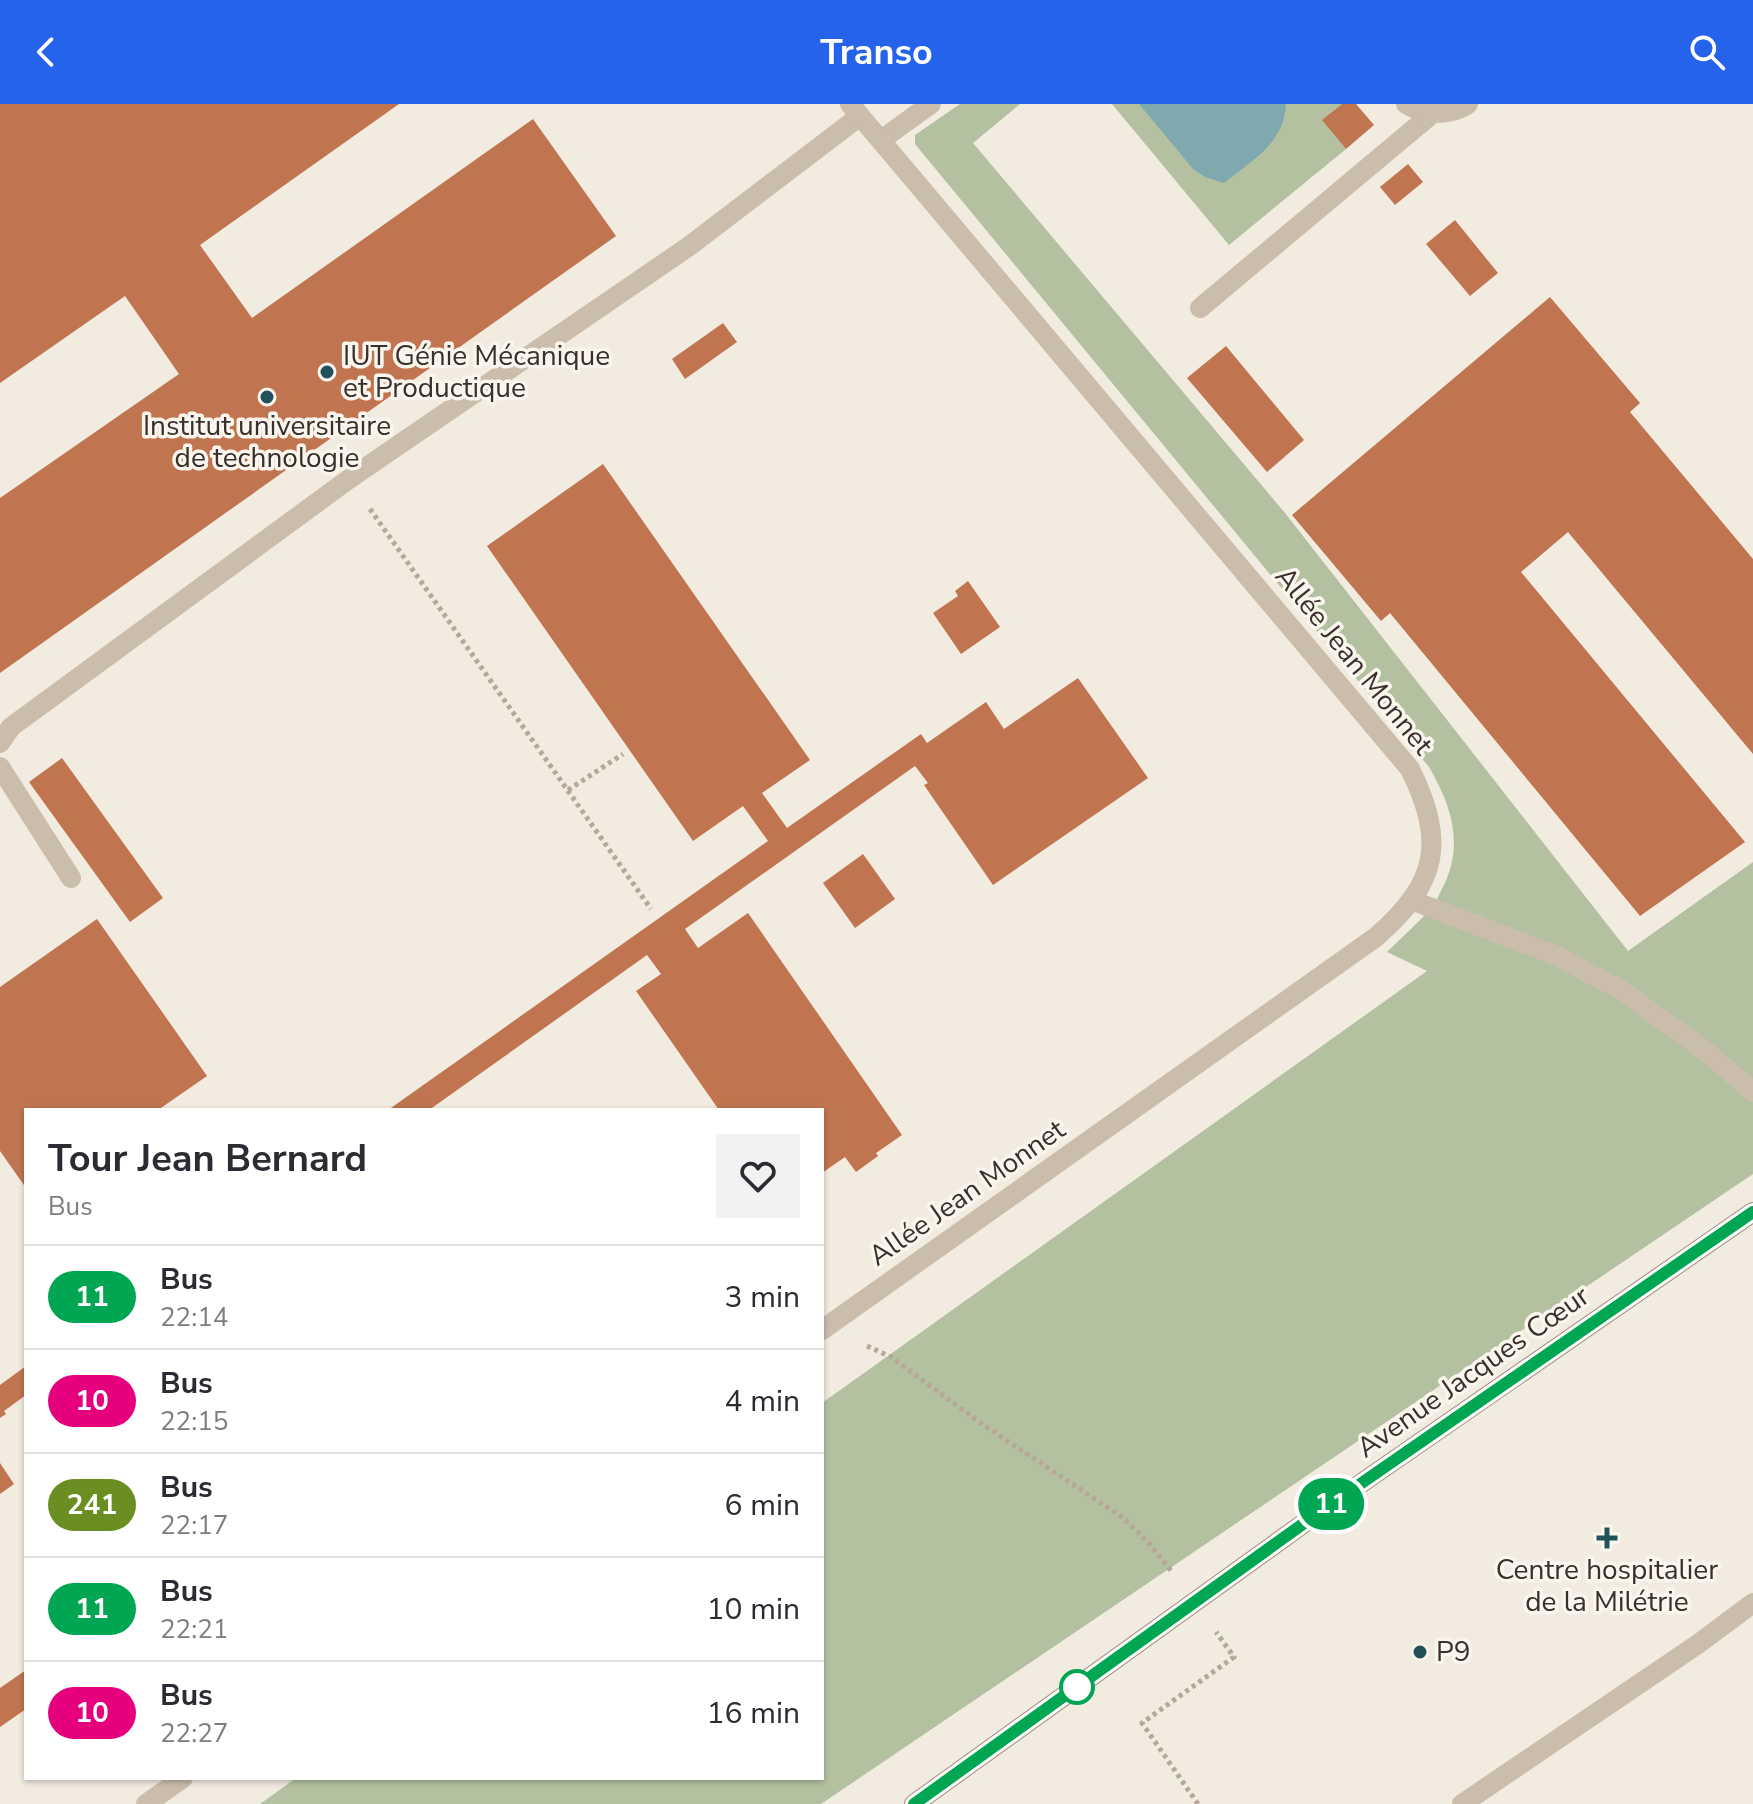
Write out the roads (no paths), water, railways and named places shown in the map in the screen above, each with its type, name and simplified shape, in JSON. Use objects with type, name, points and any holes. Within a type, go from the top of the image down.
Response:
[{"type":"main road","name":"Avenue Jacques Cœur","points":[[914,1804],[1314,1516],[1753,1212]]},
{"type":"street","points":[[881,140],[931,104]]},
{"type":"street","points":[[1406,104],[1433,113],[1461,109],[1468,104]]},
{"type":"street","points":[[0,743],[11,727],[349,479],[688,247],[855,110]]},
{"type":"street","name":"Allée Jean Monnet","points":[[824,1329],[1376,937],[1396,919],[1423,882],[1431,860],[1432,836],[1430,817],[1410,769],[855,110]]},
{"type":"street","points":[[1200,308],[1433,113]]},
{"type":"street","points":[[0,767],[71,878]]},
{"type":"street","points":[[1411,900],[1555,955],[1621,990],[1707,1052],[1753,1092]]},
{"type":"street","points":[[1462,1804],[1698,1644],[1753,1603]]},
{"type":"street","points":[[146,1804],[180,1780]]},
{"type":"water","points":[[1139,104],[1286,105],[1284,119],[1272,141],[1224,183],[1193,169]]},
{"type":"place","name":"IUT Génie Mécanique et Productique","points":[[327,372]]},
{"type":"place","name":"Institut universitaire de technologie","points":[[267,397]]},
{"type":"place","name":"Centre hospitalier de la Milétrie","points":[[1607,1538]]},
{"type":"place","name":"P9","points":[[1420,1652]]}]
